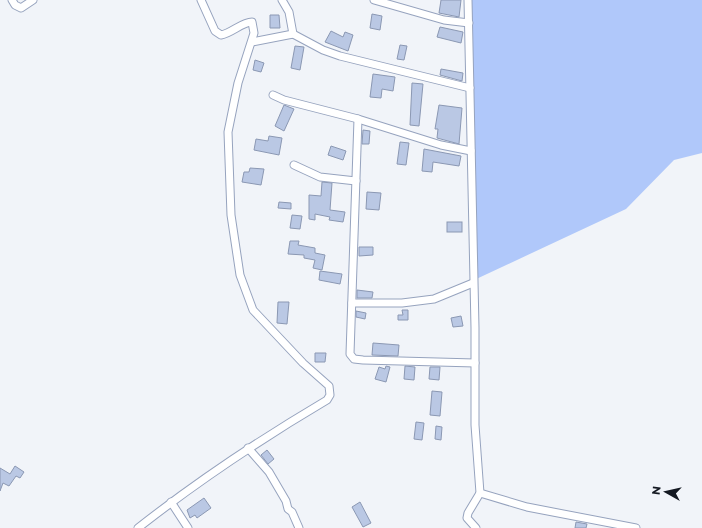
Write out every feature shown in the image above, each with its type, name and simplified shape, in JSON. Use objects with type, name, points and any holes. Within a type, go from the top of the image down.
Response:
[{"type":"street","points":[[12,0],[15,5],[21,8],[33,0]]},
{"type":"street","points":[[138,528],[171,502],[248,448],[328,400],[330,395],[329,386],[303,363],[253,310],[240,275],[231,215],[228,132],[238,83],[254,33],[252,22],[247,22],[230,34],[221,35],[215,31],[201,0]]},
{"type":"street","points":[[282,0],[289,12],[293,34]]},
{"type":"street","points":[[374,0],[444,20],[469,24]]},
{"type":"street","points":[[468,0],[475,425],[480,493],[468,513],[467,518],[476,528]]},
{"type":"street","points":[[252,42],[293,34],[323,50],[340,56],[470,88]]},
{"type":"street","points":[[273,95],[284,100],[358,119],[441,145],[471,151]]},
{"type":"street","points":[[358,119],[350,354],[354,358],[475,363]]},
{"type":"street","points":[[294,164],[320,177],[356,181]]},
{"type":"street","points":[[352,303],[402,303],[434,299],[473,283]]},
{"type":"street","points":[[248,448],[269,472],[286,501],[288,508],[292,512],[299,528]]},
{"type":"street","points":[[480,493],[527,507],[636,528]]},
{"type":"street","points":[[171,502],[188,528]]},
{"type":"shaded area","points":[[471,0],[702,0],[702,153],[674,160],[626,209],[472,281]]},
{"type":"building","points":[[441,0],[461,0],[459,17],[439,13]]},
{"type":"building","points":[[372,14],[382,16],[380,30],[370,28]]},
{"type":"building","points":[[270,15],[279,15],[280,28],[270,28]]},
{"type":"building","points":[[440,27],[463,32],[461,43],[437,37]]},
{"type":"building","points":[[331,31],[343,37],[345,32],[353,35],[348,51],[325,42]]},
{"type":"building","points":[[400,45],[407,46],[404,60],[397,59]]},
{"type":"building","points":[[295,46],[304,47],[300,70],[291,68]]},
{"type":"building","points":[[255,60],[264,63],[261,72],[253,70]]},
{"type":"building","points":[[441,69],[463,73],[462,81],[440,75]]},
{"type":"building","points":[[373,74],[395,77],[393,91],[382,89],[381,98],[370,97]]},
{"type":"building","points":[[412,83],[423,84],[419,126],[410,125]]},
{"type":"building","points":[[284,105],[294,109],[284,131],[275,126]]},
{"type":"building","points":[[439,105],[462,108],[459,144],[437,138],[438,129],[435,129]]},
{"type":"building","points":[[363,130],[370,131],[369,144],[362,144]]},
{"type":"building","points":[[269,136],[282,138],[279,155],[254,150],[256,139],[268,141]]},
{"type":"building","points":[[400,142],[409,143],[406,165],[397,164]]},
{"type":"building","points":[[331,146],[346,151],[343,160],[328,155]]},
{"type":"building","points":[[424,149],[461,156],[459,166],[433,162],[432,172],[422,171]]},
{"type":"building","points":[[250,168],[264,169],[261,185],[242,182],[244,172],[249,172]]},
{"type":"building","points":[[322,182],[332,183],[330,210],[345,212],[343,222],[329,220],[330,217],[315,214],[315,220],[309,219],[309,195],[321,196]]},
{"type":"building","points":[[367,192],[381,193],[379,210],[366,209]]},
{"type":"building","points":[[279,202],[291,203],[291,209],[278,208]]},
{"type":"building","points":[[292,215],[302,216],[300,229],[290,228]]},
{"type":"building","points":[[447,222],[462,222],[462,232],[447,232]]},
{"type":"building","points":[[290,241],[299,241],[298,245],[315,248],[315,253],[325,255],[322,270],[313,268],[315,260],[304,258],[304,255],[288,254]]},
{"type":"building","points":[[359,247],[373,247],[373,255],[359,256]]},
{"type":"building","points":[[320,271],[342,274],[340,284],[319,280]]},
{"type":"building","points":[[357,290],[373,292],[372,298],[357,298]]},
{"type":"building","points":[[278,302],[289,302],[287,324],[277,323]]},
{"type":"building","points":[[402,310],[408,310],[408,320],[398,320],[398,315],[403,315]]},
{"type":"building","points":[[356,311],[366,313],[365,319],[356,317]]},
{"type":"building","points":[[461,316],[463,326],[453,327],[451,318]]},
{"type":"building","points":[[373,343],[399,345],[398,356],[372,355]]},
{"type":"building","points":[[315,353],[326,353],[325,362],[315,362]]},
{"type":"building","points":[[386,366],[390,367],[386,382],[375,379],[379,367],[385,369]]},
{"type":"building","points":[[405,366],[415,367],[414,380],[404,379]]},
{"type":"building","points":[[430,367],[440,367],[439,380],[429,379]]},
{"type":"building","points":[[432,391],[442,392],[440,416],[430,415]]},
{"type":"building","points":[[416,422],[424,423],[422,440],[414,439]]},
{"type":"building","points":[[436,426],[442,427],[441,440],[435,439]]},
{"type":"building","points":[[267,450],[274,459],[268,464],[261,455]]},
{"type":"building","points":[[15,466],[24,472],[20,478],[16,476],[9,486],[3,483],[0,491],[0,468],[10,474]]},
{"type":"building","points":[[204,498],[211,508],[197,518],[195,515],[190,518],[187,510]]},
{"type":"building","points":[[360,502],[371,523],[363,527],[352,507]]},
{"type":"building","points":[[576,522],[587,524],[586,528],[575,528]]}]
